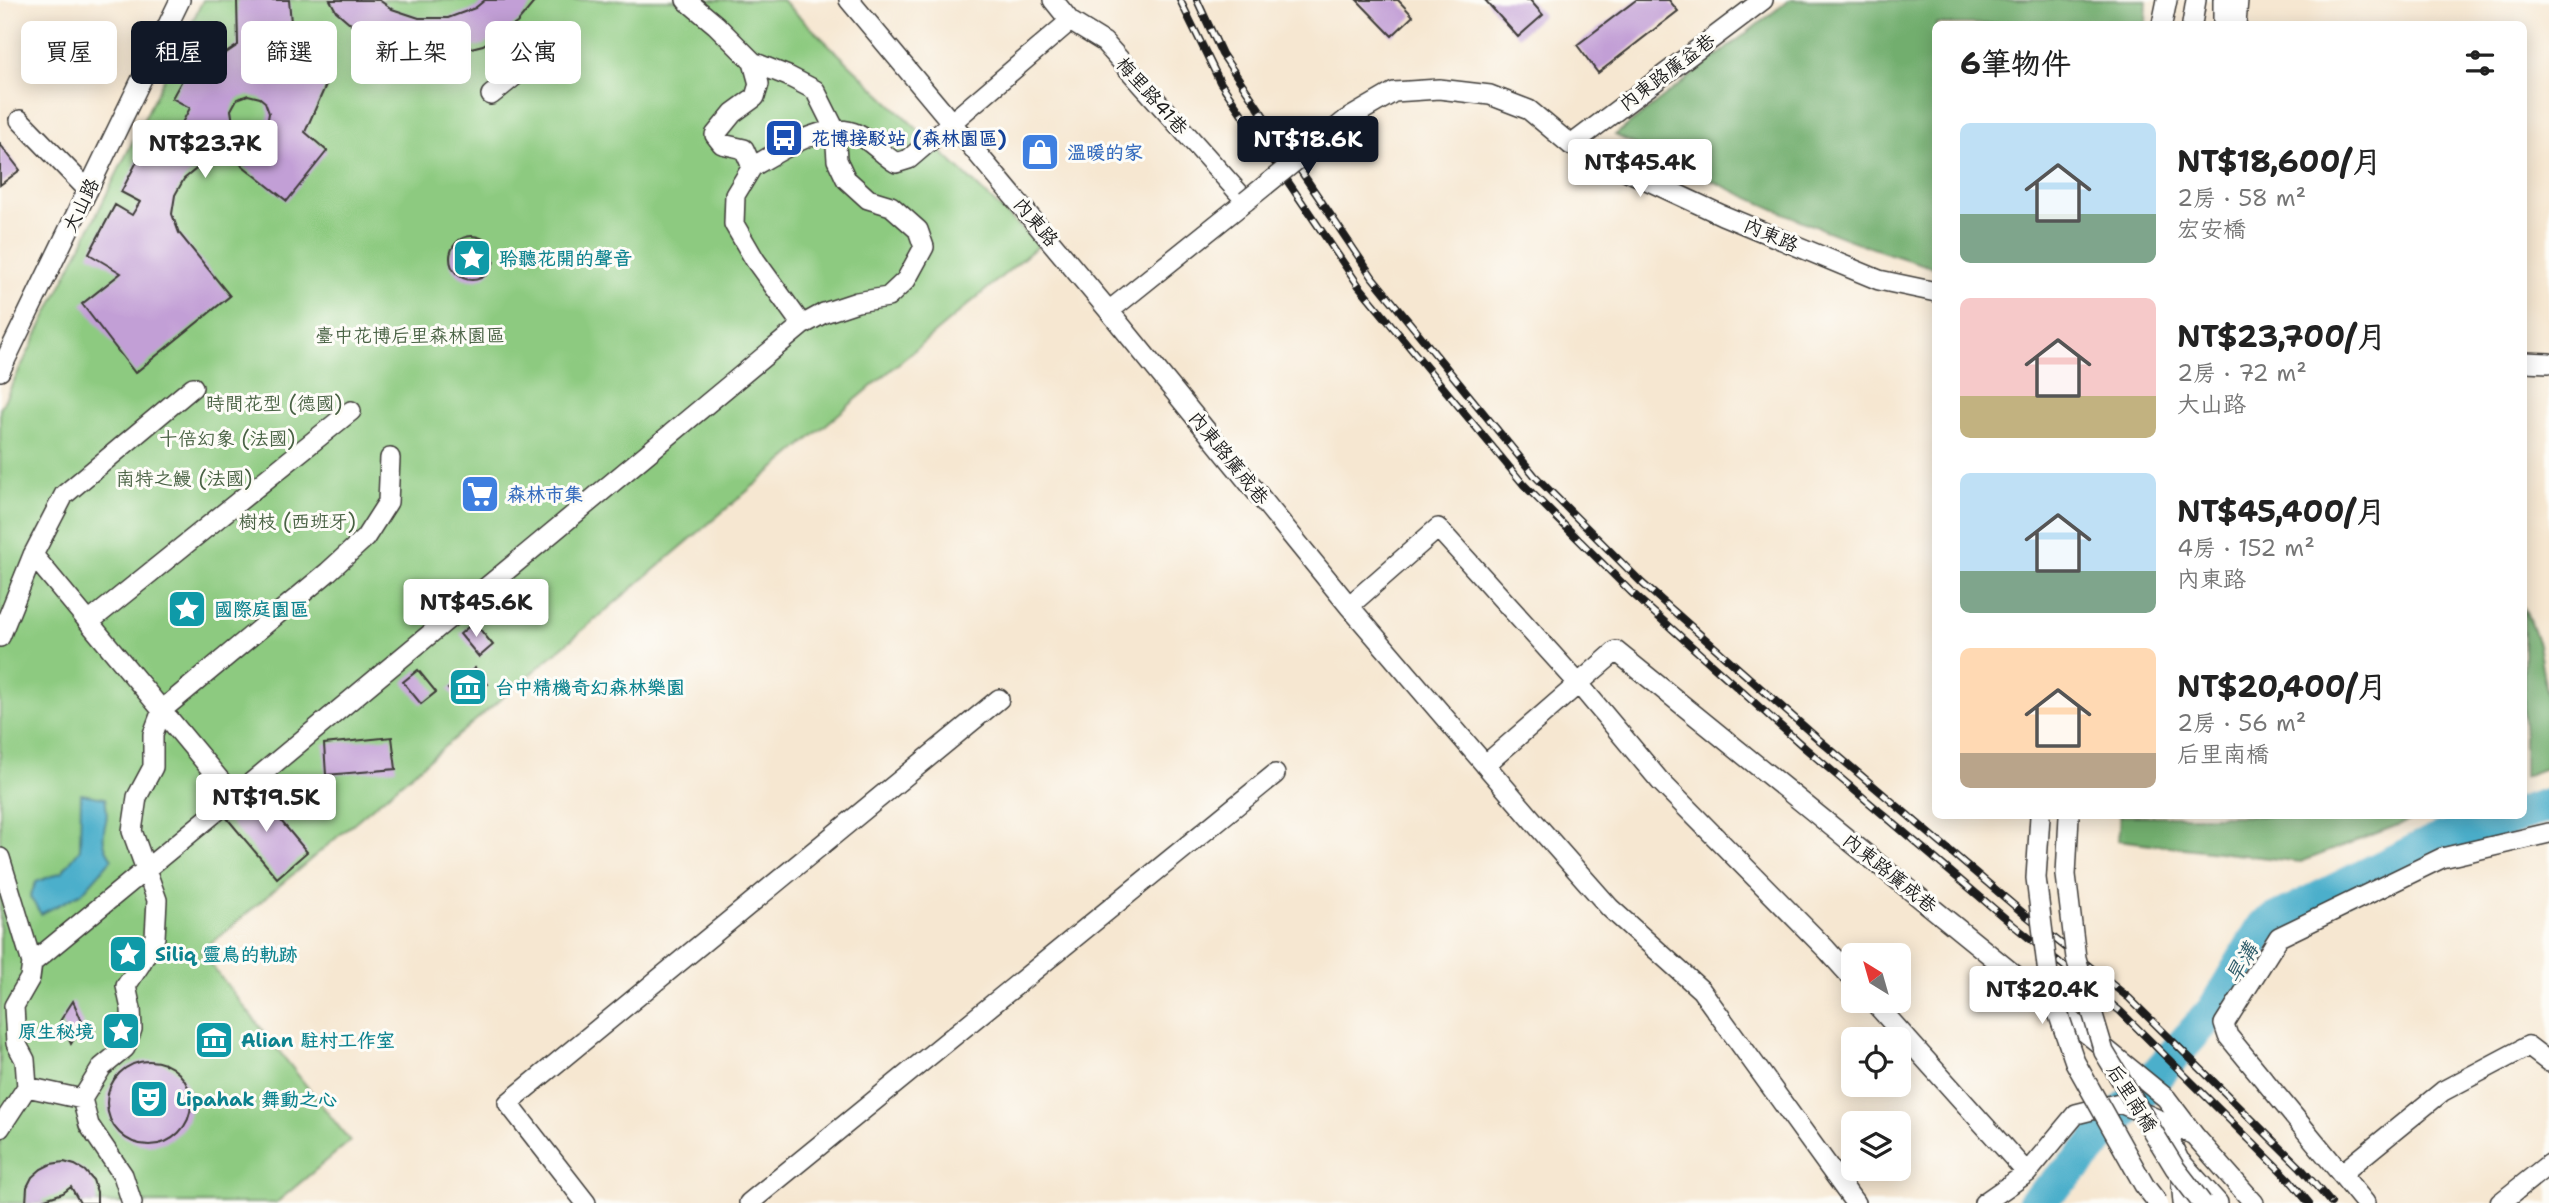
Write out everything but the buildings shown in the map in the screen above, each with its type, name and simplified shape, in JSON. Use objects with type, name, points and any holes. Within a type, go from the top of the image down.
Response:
[{"type":"street","name":"大山路","points":[[0,371],[180,0]]},
{"type":"street","points":[[32,963],[803,325],[824,313],[857,302],[888,297],[906,280],[924,247],[918,230],[891,206],[868,199],[846,179],[837,160],[835,130],[815,90],[753,62],[686,0]]},
{"type":"street","name":"內東路","points":[[849,0],[1109,311]]},
{"type":"street","name":"梅里路41巷","points":[[1053,0],[1070,21],[1104,42],[1246,201]]},
{"type":"street","name":"內東路廣益巷","points":[[1570,145],[1763,0]]},
{"type":"street","points":[[2163,21],[2167,0]]},
{"type":"street","points":[[2192,21],[2196,0]]},
{"type":"street","points":[[2222,21],[2223,0]]},
{"type":"street","points":[[2236,21],[2238,0]]},
{"type":"street","points":[[803,325],[755,260],[734,223],[735,195],[752,167],[810,136],[835,130],[857,134],[896,163],[909,159],[1070,21]]},
{"type":"street","points":[[752,167],[744,149],[722,144],[715,135],[733,113],[755,97],[759,84],[753,62]]},
{"type":"street","points":[[491,95],[505,84]]},
{"type":"street","name":"內東路","points":[[1246,201],[1346,120],[1394,92],[1439,89],[1490,94],[1529,110],[1570,145],[1722,215],[1879,280],[1932,291]]},
{"type":"street","points":[[20,120],[88,190]]},
{"type":"street","points":[[1109,311],[1246,201]]},
{"type":"street","name":"內東路廣成巷","points":[[1109,311],[1349,606],[1485,765],[1616,652],[2166,1098],[2194,1135]]},
{"type":"street","points":[[2527,362],[2549,363]]},
{"type":"street","points":[[0,637],[33,555],[64,495],[193,387]]},
{"type":"street","points":[[89,622],[351,411]]},
{"type":"street","points":[[132,1203],[123,1175],[89,1125],[82,1099],[102,1067],[125,1048],[132,1030],[126,986],[141,965],[155,937],[157,900],[132,831],[136,797],[153,767],[153,734],[162,710],[365,538],[388,502],[390,458]]},
{"type":"street","points":[[1349,606],[1438,528],[1578,683],[1660,781],[1841,966]]},
{"type":"street","points":[[33,555],[234,797]]},
{"type":"street","points":[[586,1203],[508,1103],[999,699]]},
{"type":"street","points":[[1485,765],[1610,908],[1701,990],[1855,1203]]},
{"type":"street","points":[[749,1203],[1275,774]]},
{"type":"street","name":"后里南橋","points":[[2040,819],[2036,878],[2050,990],[2075,1062],[2144,1185],[2158,1203]]},
{"type":"street","name":"后里南橋","points":[[2069,819],[2066,875],[2076,958],[2104,1052],[2175,1168],[2202,1203]]},
{"type":"street","points":[[2365,1203],[2228,1036],[2224,1024],[2279,937],[2442,858],[2549,833]]},
{"type":"street","points":[[0,858],[32,963],[30,978],[14,1006],[16,1043],[25,1060],[27,1087],[0,1128]]},
{"type":"street","points":[[1884,1013],[2027,1173]]},
{"type":"street","points":[[2341,1174],[2443,1091],[2528,1046],[2549,1062]]},
{"type":"street","points":[[27,1087],[82,1099]]},
{"type":"street","points":[[1984,1203],[2027,1173],[2076,1114],[2120,1102],[2194,1135],[2254,1203]]},
{"type":"street","points":[[2160,1120],[2179,1160],[2218,1203]]},
{"type":"street","points":[[2179,1160],[2183,1203]]},
{"type":"street","points":[[2500,1203],[2549,1164]]},
{"type":"green space","name":"臺中花博后里森林園區","points":[[203,0],[782,0],[1039,245],[201,952],[350,1141],[276,1203],[0,1203],[0,409],[161,84],[227,84],[227,21],[193,21]]},
{"type":"green space","points":[[1789,0],[2147,0],[2146,21],[1932,21],[1932,267],[1812,225],[1615,135]]},
{"type":"green space","points":[[2527,615],[2538,644],[2549,708],[2549,767],[2527,775]]},
{"type":"green space","points":[[2120,819],[2414,819],[2301,862],[2118,840]]},
{"type":"water","points":[[81,794],[105,798],[107,815],[104,841],[112,859],[82,893],[41,914],[30,897],[36,882],[62,872],[80,849]]},
{"type":"waterway","name":"旱溝","points":[[2527,812],[2549,805]]},
{"type":"waterway","name":"旱溝","points":[[2035,1203],[2079,1162],[2214,1010],[2264,926],[2430,844],[2507,819]]},
{"type":"railway","points":[[1180,0],[1220,82],[1359,286],[1524,485],[1631,592],[1805,748],[2013,925],[2120,1011],[2289,1179],[2309,1203]]},
{"type":"railway","points":[[1197,0],[1222,54],[1373,278],[1535,476],[1642,583],[1817,738],[2023,913],[2129,998],[2300,1167],[2331,1203]]},
{"type":"place","name":"花博接駁站 (森林園區)","points":[[784,138]]},
{"type":"place","name":"溫暖的家","points":[[1040,152]]},
{"type":"place","name":"聆聽花開的聲音","points":[[472,258]]},
{"type":"place","name":"森林市集","points":[[480,494]]},
{"type":"place","name":"國際庭園區","points":[[187,609]]},
{"type":"place","name":"台中精機奇幻森林樂園","points":[[468,687]]},
{"type":"place","name":"Siliq 靈鳥的軌跡","points":[[128,954]]},
{"type":"place","name":"原生秘境","points":[[121,1031]]},
{"type":"place","name":"Alian 駐村工作室","points":[[214,1040]]},
{"type":"place","name":"Lipahak 舞動之心","points":[[149,1099]]},
{"type":"park label","name":"時間花型 (德國)","points":[[274,403]]},
{"type":"park label","name":"十倍幻象 (法國)","points":[[227,438]]},
{"type":"park label","name":"南特之鰻 (法國)","points":[[184,478]]},
{"type":"park label","name":"樹枝 (西班牙)","points":[[297,521]]}]
